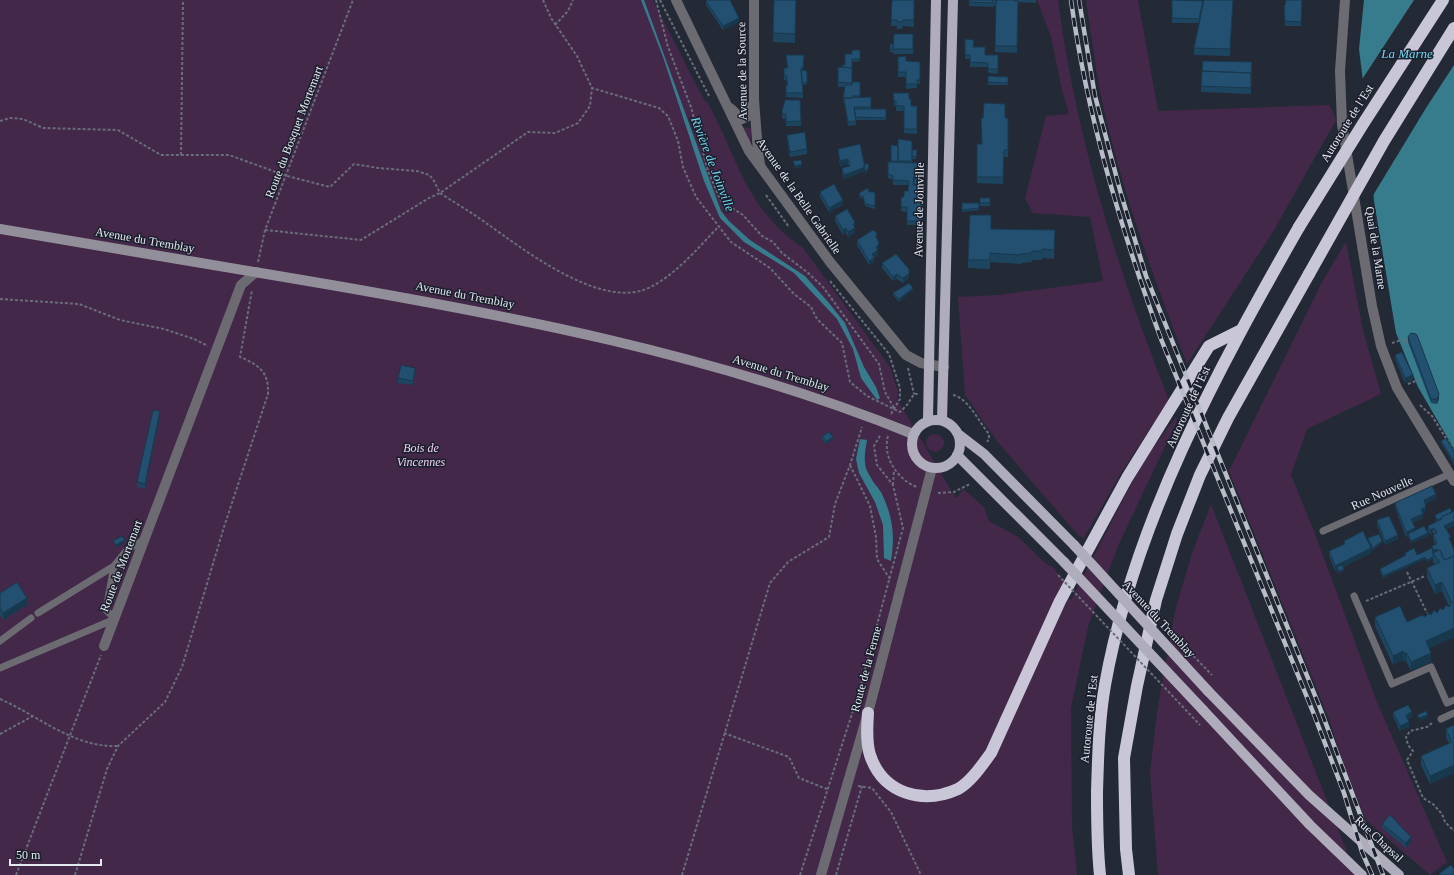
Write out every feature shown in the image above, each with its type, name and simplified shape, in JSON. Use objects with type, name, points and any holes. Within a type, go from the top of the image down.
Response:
[{"type":"highway","name":"Autoroute de l’Est","points":[[1100,875],[1097,851],[1099,743],[1105,686],[1125,599],[1149,529],[1181,453],[1239,331],[1299,227],[1443,0]]},
{"type":"highway","points":[[1129,875],[1126,849],[1124,758],[1137,686],[1156,600],[1177,534],[1200,474],[1228,418],[1384,141],[1454,28]]},
{"type":"highway","points":[[868,713],[867,741],[870,756],[882,777],[897,789],[915,796],[933,797],[959,788],[975,774],[991,753],[1060,601],[1127,478],[1209,346],[1239,331]]},
{"type":"main road","name":"Avenue de Joinville","points":[[928,420],[936,0]]},
{"type":"main road","points":[[942,420],[953,0]]},
{"type":"main road","name":"Avenue du Tremblay","points":[[0,229],[256,272],[522,320],[725,370],[824,400],[913,434]]},
{"type":"main road","points":[[928,420],[942,420],[954,428],[960,441],[957,455],[949,464],[944,467],[932,468],[919,461],[914,455],[912,448],[913,434],[917,428],[928,420]]},
{"type":"main road","name":"Avenue du Tremblay","points":[[958,434],[984,454],[1074,545],[1208,691],[1309,795],[1341,821]]},
{"type":"main road","points":[[957,455],[1064,562],[1310,826],[1362,875]]},
{"type":"main road","name":"Rue Chapsal","points":[[1341,821],[1398,875]]},
{"type":"street","name":"Avenue de la Belle Gabrielle","points":[[676,0],[749,151],[802,225],[906,355],[921,364],[944,367]]},
{"type":"street","name":"Avenue de la Source","points":[[754,0],[754,100],[758,152],[761,166]]},
{"type":"street","name":"Quai de la Marne","points":[[1345,0],[1340,71],[1342,124],[1372,306],[1381,346],[1397,388],[1452,478]]},
{"type":"street","points":[[725,102],[742,119],[748,116],[754,100]]},
{"type":"street","name":"Route de Mortemart","points":[[104,646],[241,285],[256,272]]},
{"type":"street","name":"Route de la Ferme","points":[[821,875],[868,713],[932,468]]},
{"type":"lane","name":"Rue Nouvelle","points":[[1323,531],[1452,478]]},
{"type":"lane","points":[[38,613],[114,566],[127,550],[145,539]]},
{"type":"lane","points":[[0,668],[114,619],[106,610],[114,566]]},
{"type":"lane","points":[[1354,596],[1392,684],[1431,667],[1447,703],[1454,700]]},
{"type":"lane","points":[[0,641],[31,618]]},
{"type":"lane","points":[[1441,719],[1454,712]]},
{"type":"path","points":[[181,155],[183,0]]},
{"type":"path","name":"Route du Bosquet Mortemart","points":[[118,746],[165,702],[182,667],[224,527],[268,394],[269,383],[265,375],[256,364],[240,357],[265,230],[287,176],[353,0]]},
{"type":"path","points":[[265,230],[361,240],[429,198],[440,193],[528,132],[555,133],[578,123],[590,106],[592,88],[577,56],[555,24],[543,0]]},
{"type":"path","points":[[555,24],[568,11],[573,0]]},
{"type":"path","points":[[656,0],[668,47],[691,106],[708,171],[721,201],[743,214],[762,236],[773,242],[782,253],[807,272],[823,287],[879,364],[885,392],[894,409]]},
{"type":"path","points":[[592,88],[659,108],[668,116],[678,141],[683,167],[696,197],[732,242],[770,268],[794,294],[812,307],[817,320],[842,344],[850,382],[867,396],[900,412],[907,405],[914,394],[908,367]]},
{"type":"path","points":[[0,121],[10,118],[23,119],[43,128],[118,130],[161,155],[229,155],[287,176],[330,187],[354,164],[378,168],[417,170],[429,175],[433,179],[440,193],[536,258],[578,282],[622,293],[640,290],[662,280],[694,252],[719,226]]},
{"type":"path","points":[[0,299],[79,304],[120,320],[164,329],[194,339],[216,350]]},
{"type":"path","points":[[1381,346],[1405,339],[1406,344],[1408,343]]},
{"type":"path","points":[[1397,388],[1422,379]]},
{"type":"path","points":[[914,394],[919,394]]},
{"type":"path","points":[[959,396],[966,401],[989,434],[989,439]]},
{"type":"path","points":[[1407,404],[1422,405],[1432,416],[1454,450]]},
{"type":"path","points":[[682,875],[770,583],[788,562],[829,537],[835,504],[866,416]]},
{"type":"path","points":[[889,433],[887,439],[888,453],[895,469],[902,479],[917,487]]},
{"type":"path","points":[[874,446],[877,465],[893,485]]},
{"type":"path","points":[[850,465],[870,506],[876,537],[877,559],[890,579]]},
{"type":"path","points":[[800,875],[859,692],[904,528],[893,485],[895,469]]},
{"type":"path","points":[[938,493],[954,492],[972,481]]},
{"type":"path","points":[[1407,572],[1427,614]]},
{"type":"path","points":[[1058,575],[1200,725]]},
{"type":"path","points":[[1358,605],[1425,576]]},
{"type":"path","points":[[16,875],[104,646]]},
{"type":"path","points":[[0,699],[70,736],[104,746],[118,746],[107,769],[74,875]]},
{"type":"path","points":[[0,734],[33,716]]},
{"type":"path","points":[[1441,719],[1427,726],[1410,731],[1406,737],[1408,745],[1413,751],[1407,760],[1424,798],[1433,804],[1442,814],[1445,822],[1454,831]]},
{"type":"path","points":[[724,733],[789,756],[799,778],[828,790]]},
{"type":"path","points":[[854,785],[872,788],[891,812],[921,875]]},
{"type":"path","points":[[836,875],[862,786]]},
{"type":"green space","name":"Bois de Vincennes","points":[[0,0],[653,0],[704,100],[708,103],[745,182],[768,217],[784,233],[803,248],[890,367],[899,395],[897,399],[954,495],[957,498],[963,489],[984,507],[989,521],[1018,537],[1045,563],[1054,568],[1066,585],[1059,590],[1071,600],[1143,461],[1176,417],[1177,421],[1118,546],[1088,627],[1071,708],[1072,826],[1077,875],[0,875]]},
{"type":"green space","points":[[1037,0],[1058,0],[1076,103],[1101,204],[1116,254],[1150,352],[1169,400],[1121,473],[1084,538],[1078,535],[996,440],[965,395],[958,297],[998,295],[1103,281],[1090,217],[1033,213],[1025,198],[1046,116],[1069,114],[1062,90],[1051,37]]},
{"type":"green space","points":[[1086,0],[1138,0],[1158,111],[1330,105],[1336,120],[1273,232],[1187,364],[1152,272],[1131,209],[1113,146],[1102,100]]},
{"type":"green space","points":[[740,127],[751,128],[751,147]]},
{"type":"green space","points":[[1346,242],[1363,330],[1381,394],[1307,429],[1291,475],[1314,531],[1377,702],[1447,862],[1430,875],[1366,820],[1343,763],[1329,719],[1229,471],[1322,282]]},
{"type":"green space","points":[[931,434],[939,434],[944,439],[942,450],[939,452],[931,452],[926,447],[926,439]]},
{"type":"green space","points":[[1211,504],[1356,875],[1158,875],[1150,773],[1157,712],[1175,611],[1192,553]]},
{"type":"water","points":[[641,0],[644,0],[721,211],[729,221],[750,240],[805,276],[829,303],[845,323],[864,367],[876,387],[880,398],[877,400],[861,378],[853,349],[837,319],[794,273],[744,242],[720,218],[704,181],[663,57]]},
{"type":"water","name":"La Marne","points":[[1364,0],[1454,0],[1454,449],[1418,387],[1396,333],[1374,201],[1369,130],[1359,49]]},
{"type":"water","points":[[860,439],[867,440],[865,463],[867,472],[882,494],[889,511],[893,535],[891,561],[884,558],[883,525],[875,502],[859,473],[856,459]]},
{"type":"pier","points":[[1414,0],[1454,0],[1454,65],[1372,197],[1361,81]]},
{"type":"building","points":[[730,0],[739,18],[723,26],[706,1]]},
{"type":"building","points":[[774,0],[796,0],[795,34],[773,33]]},
{"type":"building","points":[[892,0],[914,0],[914,20],[903,20],[902,22],[897,22],[897,20],[891,20]]},
{"type":"building","points":[[969,0],[993,0],[993,3],[969,2]]},
{"type":"building","points":[[993,0],[996,0],[996,4],[993,4]]},
{"type":"building","points":[[996,0],[1018,1],[1017,46],[995,46]]},
{"type":"building","points":[[1172,0],[1203,1],[1199,19],[1172,18]]},
{"type":"building","points":[[1204,0],[1233,0],[1230,49],[1194,48]]},
{"type":"building","points":[[1286,0],[1302,0],[1301,22],[1285,21],[1284,5]]},
{"type":"building","points":[[894,34],[913,34],[913,49],[893,49]]},
{"type":"building","points":[[965,39],[974,40],[973,47],[985,47],[985,55],[998,55],[998,69],[988,69],[988,63],[970,62],[970,55],[965,55]]},
{"type":"building","points":[[890,44],[893,44],[893,50],[890,49]]},
{"type":"building","points":[[852,50],[860,50],[860,59],[852,59],[852,68],[842,67],[842,65],[845,65],[845,54],[852,54]]},
{"type":"building","points":[[786,55],[804,55],[803,68],[801,68],[803,93],[786,93],[786,85],[788,85],[786,75],[784,75],[784,68],[788,68]]},
{"type":"building","points":[[906,56],[906,61],[920,62],[920,80],[917,80],[917,84],[906,84],[906,72],[898,72],[898,57]]},
{"type":"building","points":[[1203,61],[1252,62],[1251,75],[1251,73],[1202,71]]},
{"type":"building","points":[[838,67],[852,68],[852,83],[838,82]]},
{"type":"building","points":[[801,70],[807,71],[807,82],[802,83]]},
{"type":"building","points":[[1202,71],[1251,73],[1251,88],[1201,86]]},
{"type":"building","points":[[988,76],[1008,77],[1008,83],[988,82]]},
{"type":"building","points":[[852,82],[860,82],[860,96],[852,96],[852,98],[844,98],[843,100],[845,85],[852,85]]},
{"type":"building","points":[[893,93],[909,93],[911,106],[917,106],[917,129],[904,129],[904,106],[896,106]]},
{"type":"building","points":[[871,97],[871,107],[854,107],[856,121],[848,122],[844,98]]},
{"type":"building","points":[[785,100],[800,100],[801,121],[786,122],[786,114],[783,114],[782,111]]},
{"type":"building","points":[[984,103],[1005,104],[1005,118],[1008,118],[1008,150],[1004,150],[1003,177],[977,177],[977,144],[982,144],[981,118],[983,118]]},
{"type":"building","points":[[854,109],[886,109],[886,118],[856,117]]},
{"type":"building","points":[[805,132],[807,149],[790,152],[787,135]]},
{"type":"building","points":[[898,139],[912,141],[912,161],[898,161]]},
{"type":"building","points":[[860,144],[865,167],[844,175],[842,168],[850,166],[848,159],[840,161],[838,149]]},
{"type":"building","points":[[891,145],[898,146],[898,161],[891,161]]},
{"type":"building","points":[[912,150],[917,150],[916,157],[912,156]]},
{"type":"building","points":[[801,160],[802,164],[795,166],[793,161]]},
{"type":"building","points":[[888,162],[918,163],[917,176],[914,176],[913,185],[923,185],[922,221],[907,221],[907,207],[901,207],[901,197],[904,197],[904,191],[908,191],[909,181],[893,180],[893,176],[888,174]]},
{"type":"building","points":[[864,164],[869,164],[868,169],[865,171]]},
{"type":"building","points":[[914,178],[917,178],[917,185],[914,185]]},
{"type":"building","points":[[834,184],[843,200],[829,208],[820,192]]},
{"type":"building","points":[[868,188],[869,192],[875,192],[875,206],[865,204],[863,196],[861,197],[859,193]]},
{"type":"building","points":[[980,198],[990,198],[990,203],[980,203]]},
{"type":"building","points":[[962,203],[979,203],[979,208],[962,210]]},
{"type":"building","points":[[847,209],[855,222],[853,224],[855,228],[848,232],[846,228],[843,230],[835,216]]},
{"type":"building","points":[[970,215],[991,215],[991,229],[1055,230],[1054,250],[1042,249],[1042,251],[1032,251],[1032,253],[1021,255],[990,253],[990,260],[968,260]]},
{"type":"building","points":[[873,230],[877,233],[876,237],[879,243],[876,248],[878,250],[872,254],[874,258],[869,261],[857,240]]},
{"type":"building","points":[[896,254],[909,269],[909,274],[903,278],[897,274],[893,277],[882,263]]},
{"type":"building","points":[[909,283],[913,288],[899,299],[893,293]]},
{"type":"building","points":[[1411,333],[1417,335],[1439,394],[1437,399],[1431,399],[1408,337]]},
{"type":"building","points":[[1402,352],[1413,375],[1405,378],[1395,355]]},
{"type":"building","points":[[401,365],[415,368],[413,381],[398,378]]},
{"type":"building","points":[[153,410],[160,411],[145,484],[137,482]]},
{"type":"building","points":[[829,432],[833,437],[826,442],[822,436]]},
{"type":"building","points":[[1446,438],[1454,451],[1454,462],[1441,441]]},
{"type":"building","points":[[1432,486],[1436,494],[1424,500],[1426,507],[1421,509],[1423,514],[1411,519],[1415,528],[1406,532],[1395,503]]},
{"type":"building","points":[[1450,508],[1452,512],[1437,520],[1435,515]]},
{"type":"building","points":[[1454,511],[1454,521],[1444,526],[1451,537],[1449,538],[1454,550],[1454,556],[1444,560],[1440,550],[1433,550],[1432,546],[1437,544],[1433,535],[1437,533],[1433,528],[1430,530],[1428,526],[1442,519],[1441,517]]},
{"type":"building","points":[[1389,516],[1398,535],[1385,541],[1377,520]]},
{"type":"building","points":[[1424,526],[1428,533],[1411,541],[1408,534]]},
{"type":"building","points":[[1363,531],[1371,548],[1335,566],[1329,551],[1345,544],[1344,541]]},
{"type":"building","points":[[1379,534],[1382,541],[1373,548],[1368,538]]},
{"type":"building","points":[[122,536],[125,540],[116,545],[113,541]]},
{"type":"building","points":[[1414,548],[1417,555],[1432,548],[1433,557],[1427,560],[1425,557],[1383,576],[1380,569],[1406,555],[1405,553]]},
{"type":"building","points":[[1440,550],[1444,560],[1454,556],[1454,628],[1426,641],[1431,653],[1411,662],[1406,652],[1404,654],[1403,651],[1393,656],[1375,617],[1400,606],[1407,622],[1422,615],[1425,617],[1428,613],[1431,615],[1434,610],[1437,613],[1440,608],[1443,610],[1446,605],[1449,607],[1452,603],[1442,582],[1435,585],[1427,568],[1440,562],[1433,553]]},
{"type":"building","points":[[1342,565],[1344,569],[1339,571],[1337,567]]},
{"type":"building","points":[[17,582],[27,598],[3,613],[0,608],[0,593]]},
{"type":"building","points":[[1408,705],[1412,712],[1406,715],[1409,722],[1400,726],[1393,712]]},
{"type":"building","points":[[1426,711],[1428,715],[1419,718],[1417,715]]},
{"type":"building","points":[[1454,725],[1454,765],[1430,776],[1421,756],[1452,742],[1446,729]]},
{"type":"building","points":[[1390,815],[1411,837],[1406,843],[1382,824]]},
{"type":"building","points":[[1451,865],[1454,869],[1454,875],[1439,874]]},
{"type":"railway","points":[[1071,0],[1086,86],[1096,129],[1119,214],[1146,298],[1161,339],[1313,712],[1344,793],[1362,852],[1372,875]]},
{"type":"railway","points":[[1079,0],[1095,96],[1121,194],[1146,276],[1320,708],[1383,875]]},
{"type":"water label","name":"Rivière de Joinville","points":[[713,164]]}]
